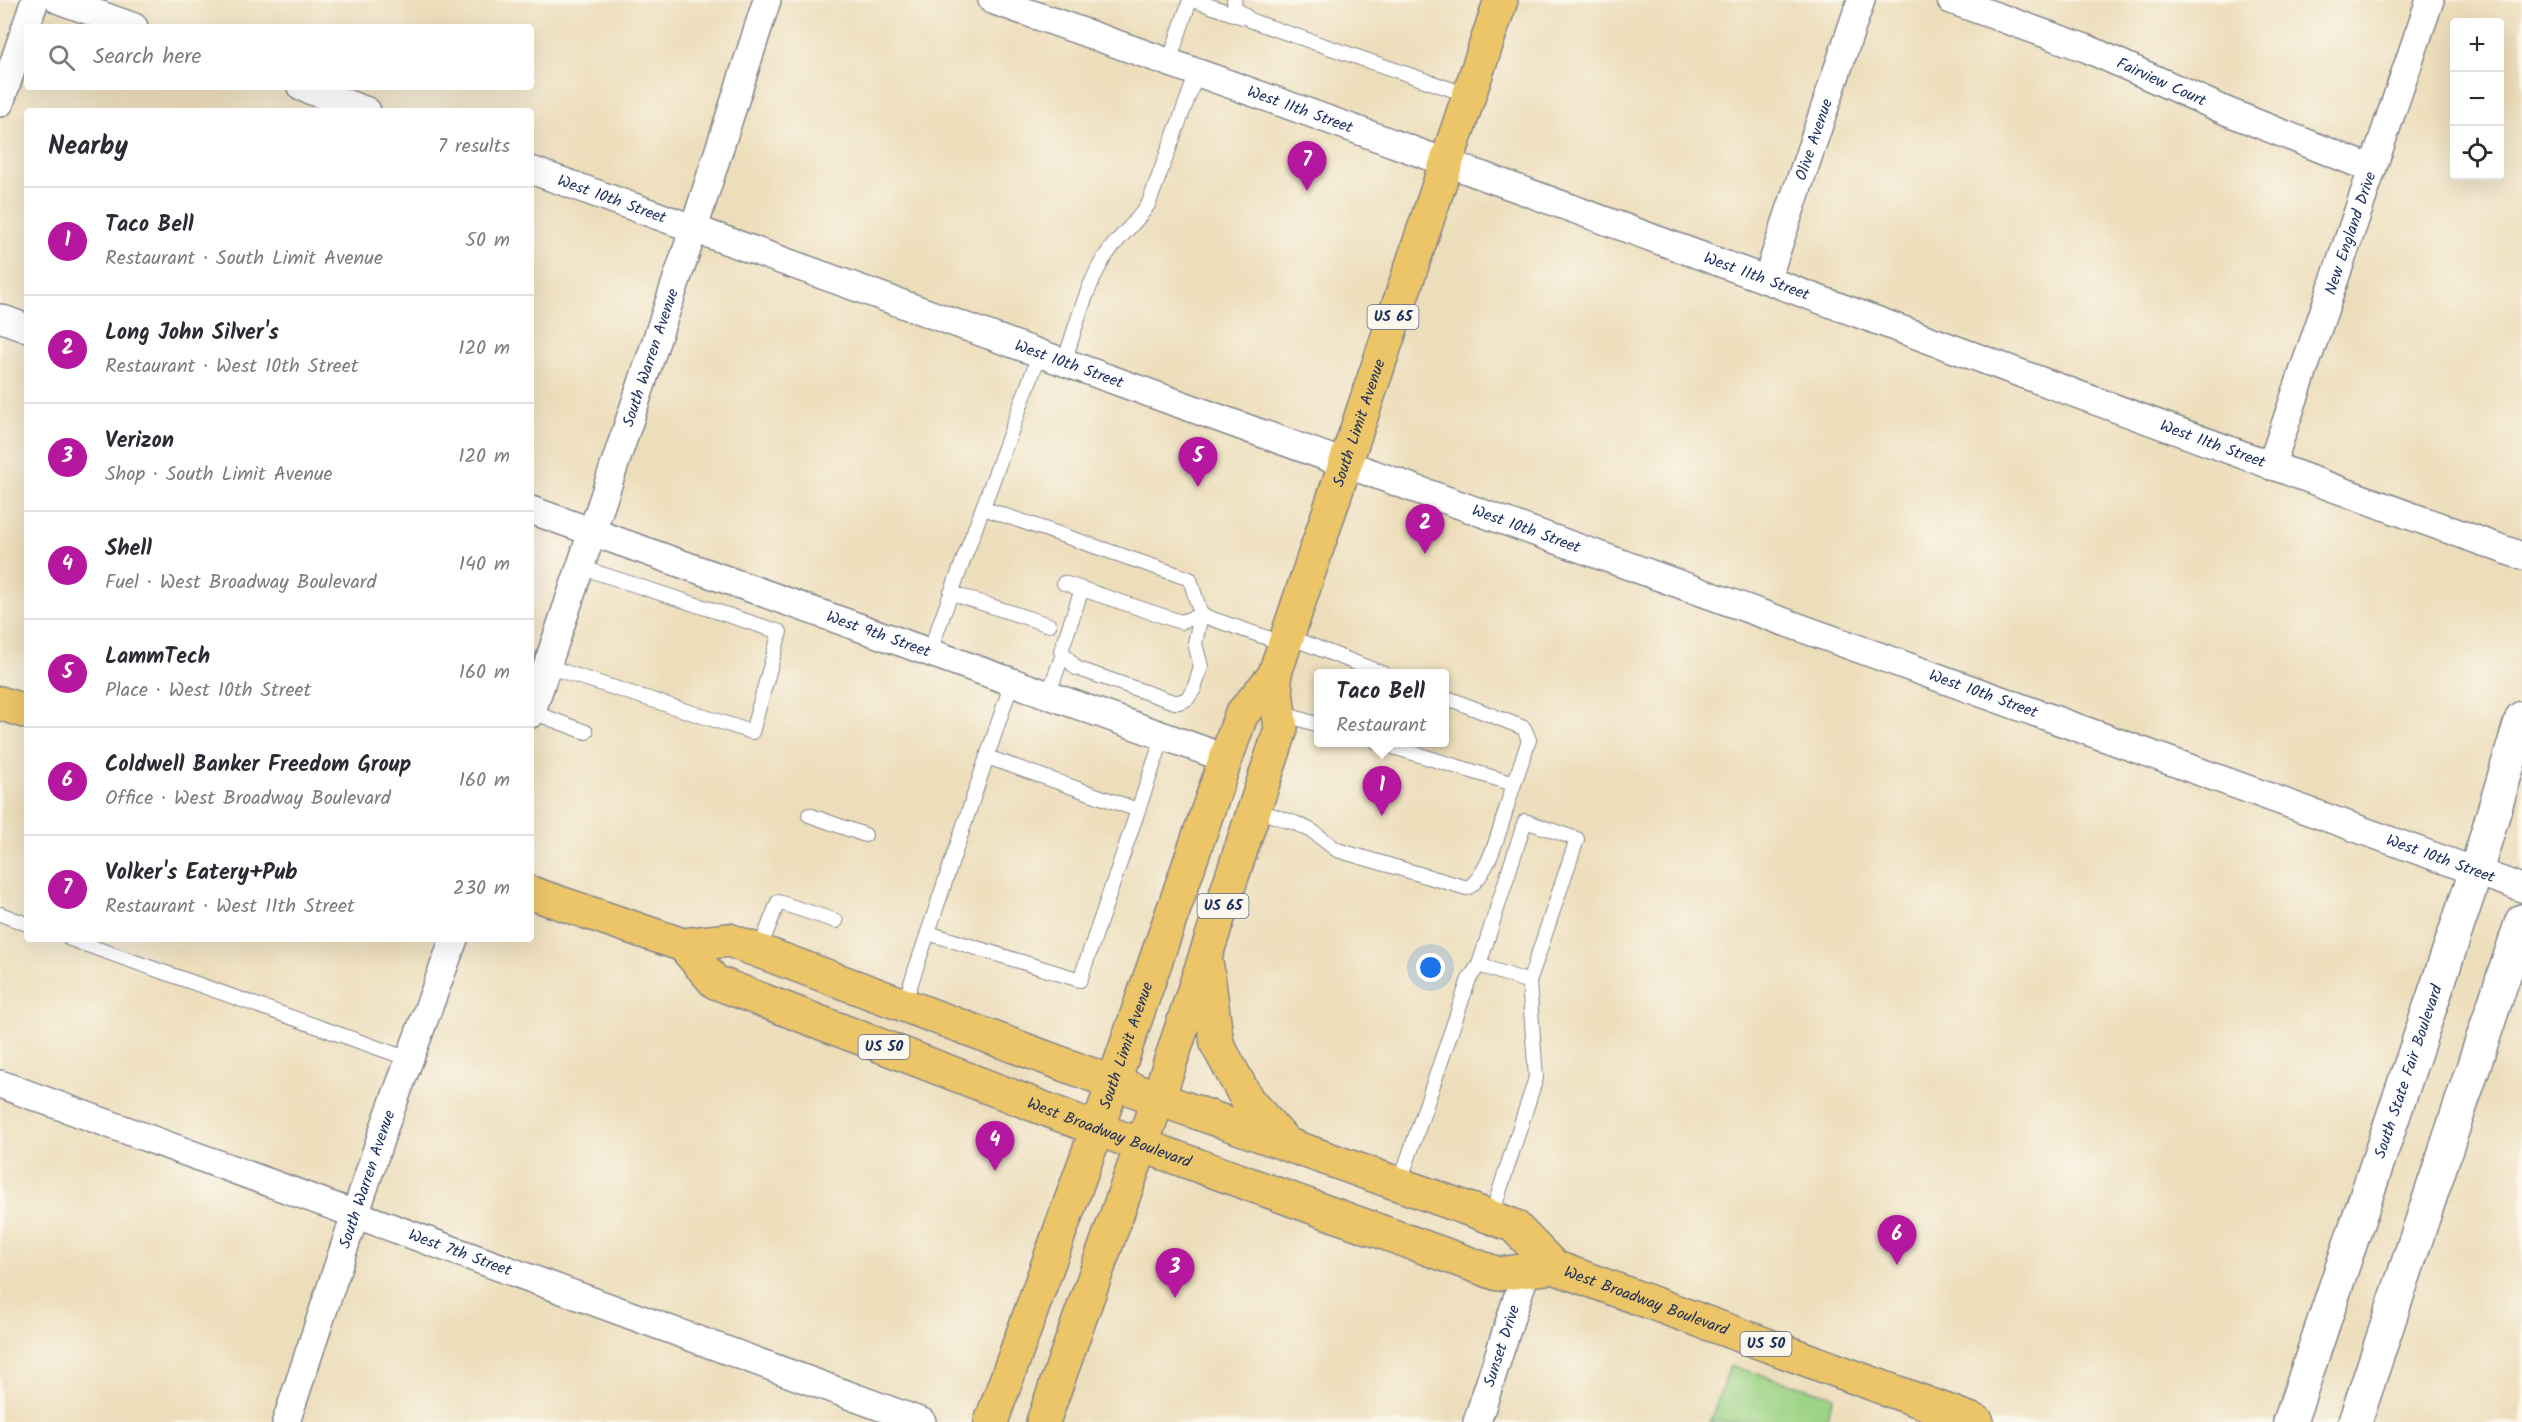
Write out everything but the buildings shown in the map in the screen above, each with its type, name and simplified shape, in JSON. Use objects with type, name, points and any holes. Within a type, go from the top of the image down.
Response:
[{"type":"highway","name":"South Limit Avenue","points":[[991,1422],[1097,1129],[1241,715],[1274,676],[1501,0]]},
{"type":"highway","name":"South Limit Avenue","points":[[1043,1422],[1142,1145],[1256,810],[1281,729],[1274,676]]},
{"type":"highway","points":[[0,703],[24,711]]},
{"type":"highway","name":"West Broadway Boulevard","points":[[534,894],[683,945],[729,940],[1113,1083],[1491,1217],[1514,1226],[1540,1269]]},
{"type":"highway","name":"West Broadway Boulevard","points":[[683,945],[715,982],[1097,1129],[1498,1274],[1540,1269],[1977,1422]]},
{"type":"highway","points":[[1206,956],[1217,1044],[1248,1101],[1288,1146]]},
{"type":"street","points":[[27,24],[35,0]]},
{"type":"street","points":[[59,0],[126,24]]},
{"type":"street","name":"South Warren Avenue","points":[[534,704],[694,228],[767,0]]},
{"type":"street","name":"West 11th Street","points":[[992,0],[1767,279],[2271,466],[2522,556]]},
{"type":"street","name":"Olive Avenue","points":[[1767,279],[1862,0]]},
{"type":"street","name":"Fairview Court","points":[[1951,0],[2088,49],[2226,111],[2372,169]]},
{"type":"street","name":"New England Drive","points":[[2271,466],[2430,0]]},
{"type":"street","points":[[0,103],[24,32]]},
{"type":"street","points":[[309,90],[359,108]]},
{"type":"street","name":"West 10th Street","points":[[534,171],[2522,888]]},
{"type":"street","points":[[0,318],[24,327]]},
{"type":"street","name":"West 9th Street","points":[[534,511],[1225,758]]},
{"type":"street","name":"South State Fair Boulevard","points":[[2290,1422],[2476,871],[2522,718]]},
{"type":"street","points":[[2355,1422],[2522,921]]},
{"type":"street","name":"South Warren Avenue","points":[[286,1422],[355,1214],[453,942]]},
{"type":"street","name":"West 7th Street","points":[[0,1084],[922,1422]]},
{"type":"street","name":"Sunset Drive","points":[[1478,1422],[1540,1269]]},
{"type":"lane","points":[[1169,62],[1191,0],[1468,95]]},
{"type":"lane","points":[[1234,0],[1234,8],[1252,21]]},
{"type":"lane","points":[[929,653],[983,508],[1052,357],[1099,265],[1116,239],[1138,222],[1149,203],[1197,73]]},
{"type":"lane","points":[[983,508],[1190,579],[1201,615],[1195,643],[1201,667],[1194,689],[1179,702],[1076,668],[1063,654]]},
{"type":"lane","points":[[546,666],[752,732],[780,632],[580,567]]},
{"type":"lane","points":[[1064,583],[1181,622],[1201,615],[1286,640],[1370,669]]},
{"type":"lane","points":[[1048,695],[1082,589]]},
{"type":"lane","points":[[951,593],[1048,625]]},
{"type":"lane","points":[[904,1004],[1012,682]]},
{"type":"lane","points":[[1256,810],[1295,822],[1312,831],[1337,850],[1467,888],[1476,884],[1488,860],[1529,740],[1524,728],[1449,699]]},
{"type":"lane","points":[[1279,713],[1314,724]]},
{"type":"lane","points":[[534,714],[586,732]]},
{"type":"lane","points":[[928,933],[1080,980],[1163,737]]},
{"type":"lane","points":[[1393,747],[1514,784]]},
{"type":"lane","points":[[987,757],[1138,810]]},
{"type":"lane","points":[[809,815],[865,835]]},
{"type":"lane","points":[[1399,1185],[1469,979],[1479,965],[1525,821],[1577,839],[1529,982],[1536,1077],[1491,1217]]},
{"type":"lane","points":[[759,951],[778,902],[836,921]]},
{"type":"lane","points":[[0,914],[24,923]]},
{"type":"lane","points":[[78,942],[409,1059]]},
{"type":"lane","points":[[1479,965],[1529,982]]},
{"type":"green space","points":[[1730,1366],[1834,1396],[1825,1422],[1710,1422]]},
{"type":"place","name":"Volker's Eatery+Pub","points":[[1307,191]]},
{"type":"place","name":"LammTech","points":[[1198,487]]},
{"type":"place","name":"Long John Silver's","points":[[1425,554]]},
{"type":"place","name":"Taco Bell","points":[[1382,816]]},
{"type":"place","name":"Shell","points":[[995,1171]]},
{"type":"place","name":"Coldwell Banker Freedom Group","points":[[1897,1265]]},
{"type":"place","name":"Verizon","points":[[1175,1298]]}]
